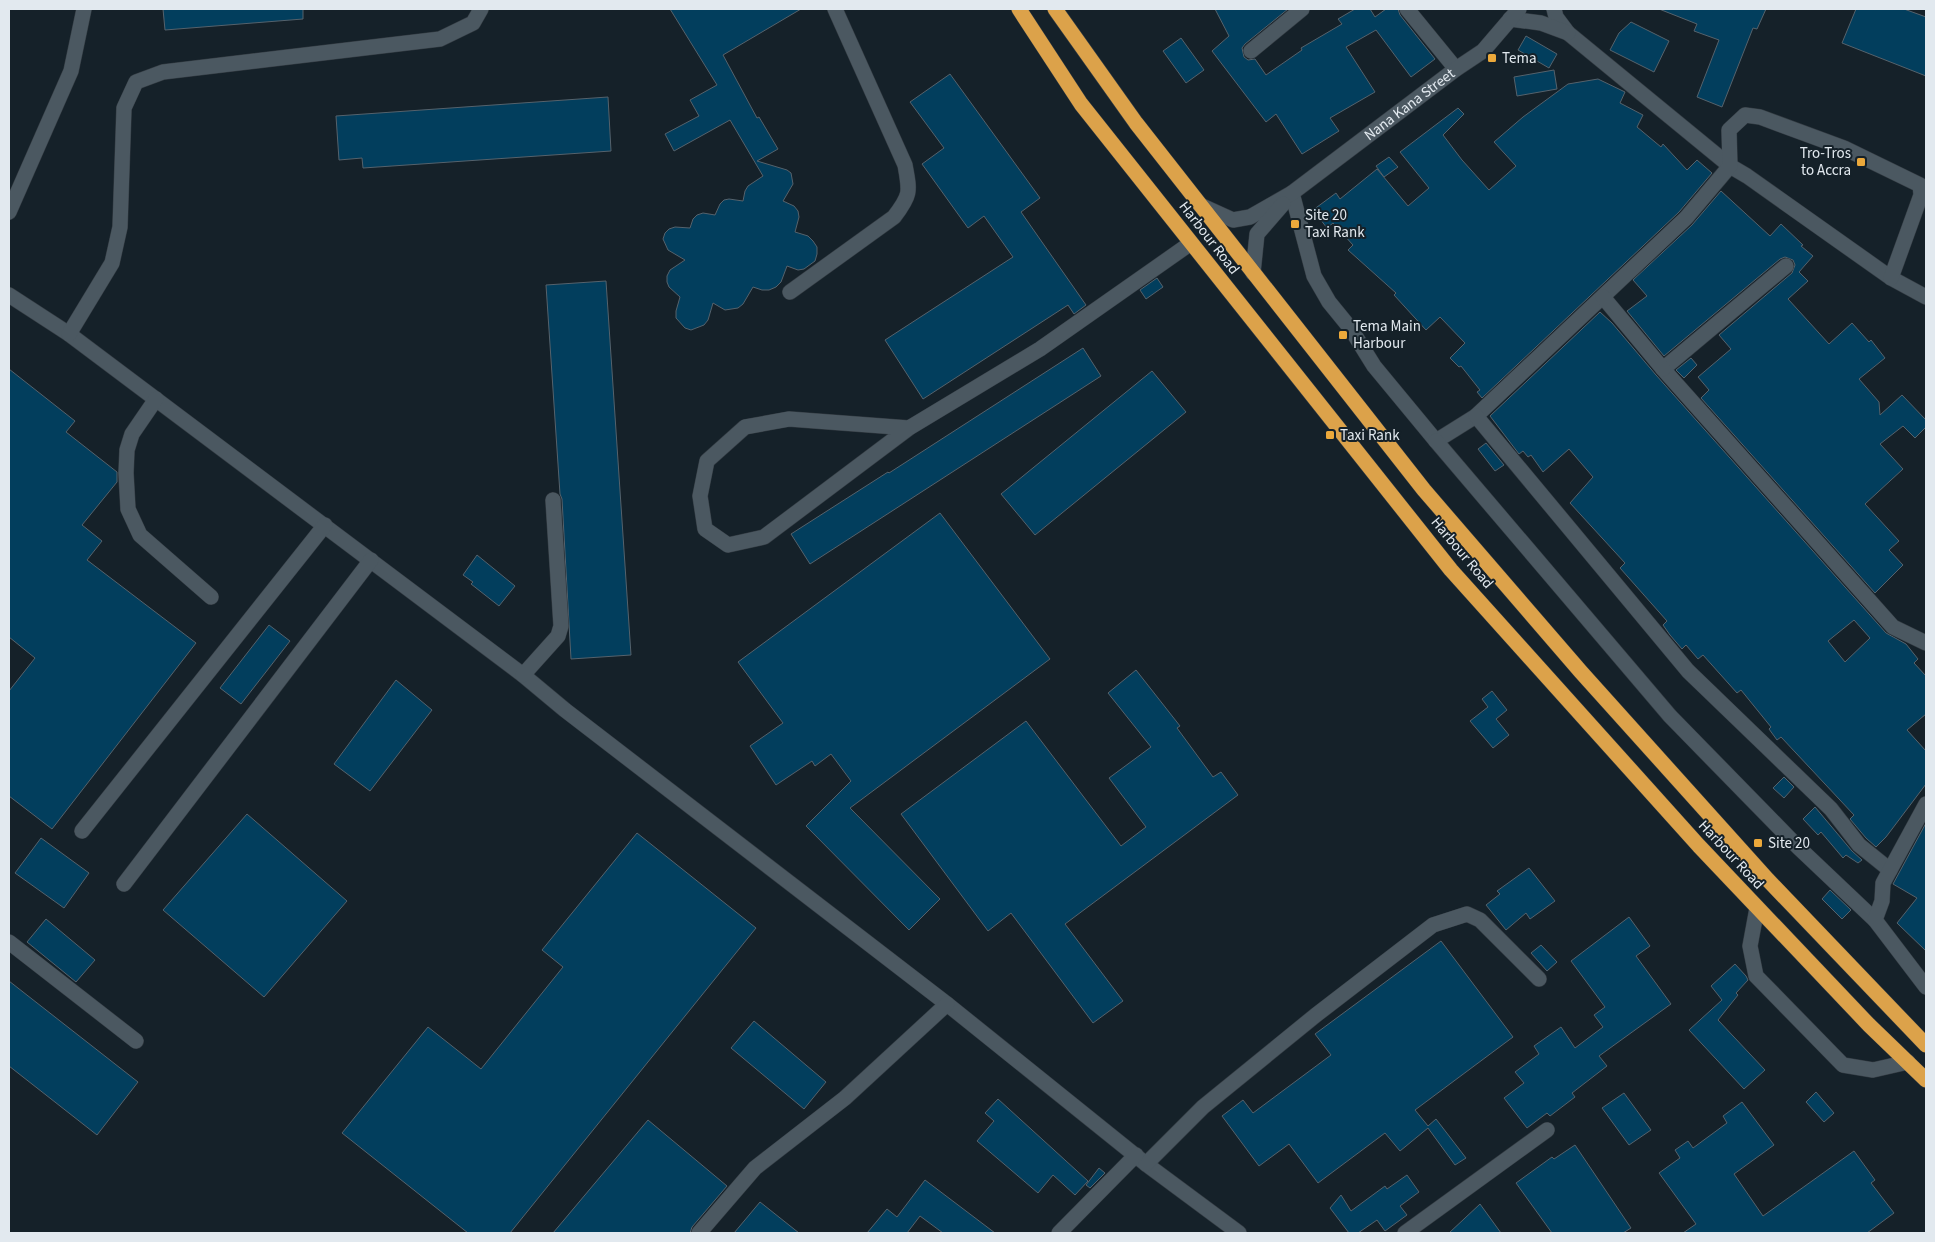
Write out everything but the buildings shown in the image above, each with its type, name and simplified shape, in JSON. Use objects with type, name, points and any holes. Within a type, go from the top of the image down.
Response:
[{"type":"highway","name":"Harbour Road","points":[[1019,9],[1081,104],[1451,570],[1647,790],[1869,1025],[1926,1080]]},
{"type":"highway","name":"Harbour Road","points":[[1055,9],[1136,123],[1424,490],[1581,672],[1768,880],[1926,1045]]},
{"type":"street","points":[[9,212],[71,71],[84,9]]},
{"type":"street","points":[[69,334],[112,263],[120,227],[124,108],[136,82],[163,72],[440,39],[473,23],[481,9]]},
{"type":"street","points":[[790,292],[894,217],[907,200],[909,184],[904,165],[835,9]]},
{"type":"street","points":[[1251,50],[1302,9]]},
{"type":"street","points":[[1407,9],[1456,69]]},
{"type":"street","points":[[1554,9],[1556,17],[1568,33],[1730,166],[1891,278],[1926,297]]},
{"type":"street","points":[[1514,14],[1568,33]]},
{"type":"street","name":"Nana Kana Street","points":[[1292,193],[1456,69],[1483,51],[1514,14]]},
{"type":"street","points":[[1436,440],[1476,416],[1686,218],[1730,166],[1729,130],[1745,115],[1760,117],[1844,148],[1920,185],[1921,195],[1891,278]]},
{"type":"street","points":[[1200,205],[1233,220],[1250,217],[1292,193]]},
{"type":"street","points":[[1253,273],[1257,234],[1292,193]]},
{"type":"street","points":[[1292,193],[1314,276],[1329,302],[1352,329],[1374,366],[1670,716],[1798,847],[1875,920],[1926,987]]},
{"type":"street","points":[[909,428],[789,419],[745,427],[706,460],[700,496],[706,529],[728,545],[764,537],[909,428],[1040,350],[1191,243]]},
{"type":"street","points":[[1663,369],[1786,266]]},
{"type":"street","points":[[9,295],[69,334],[523,675],[565,710],[947,1004],[1141,1159],[1239,1233]]},
{"type":"street","points":[[1602,297],[1663,369],[1893,627],[1926,643]]},
{"type":"street","points":[[156,399],[132,434],[127,450],[128,509],[140,536],[211,597]]},
{"type":"street","points":[[1476,416],[1688,671],[1831,809],[1859,845],[1890,870]]},
{"type":"street","points":[[523,675],[558,636],[561,626],[553,500]]},
{"type":"street","points":[[82,831],[325,525]]},
{"type":"street","points":[[124,884],[371,560]]},
{"type":"street","points":[[1875,920],[1882,901],[1883,883],[1926,804]]},
{"type":"street","points":[[1757,908],[1750,946],[1756,976],[1843,1065],[1873,1070],[1908,1062]]},
{"type":"street","points":[[1059,1233],[1141,1159],[1203,1107],[1316,1015],[1433,925],[1467,914],[1480,920],[1539,978]]},
{"type":"street","points":[[9,942],[136,1041]]},
{"type":"street","points":[[699,1233],[756,1168],[845,1098],[947,1004]]},
{"type":"street","points":[[1405,1233],[1547,1130]]},
{"type":"place","name":"Tema","points":[[1492,58]]},
{"type":"place","name":"Tro-Tros to Accra","points":[[1861,162]]},
{"type":"place","name":"Site 20 Taxi Rank","points":[[1295,224]]},
{"type":"place","name":"Tema Main Harbour","points":[[1343,335]]},
{"type":"place","name":"Taxi Rank","points":[[1330,435]]},
{"type":"place","name":"Site 20","points":[[1758,843]]}]
